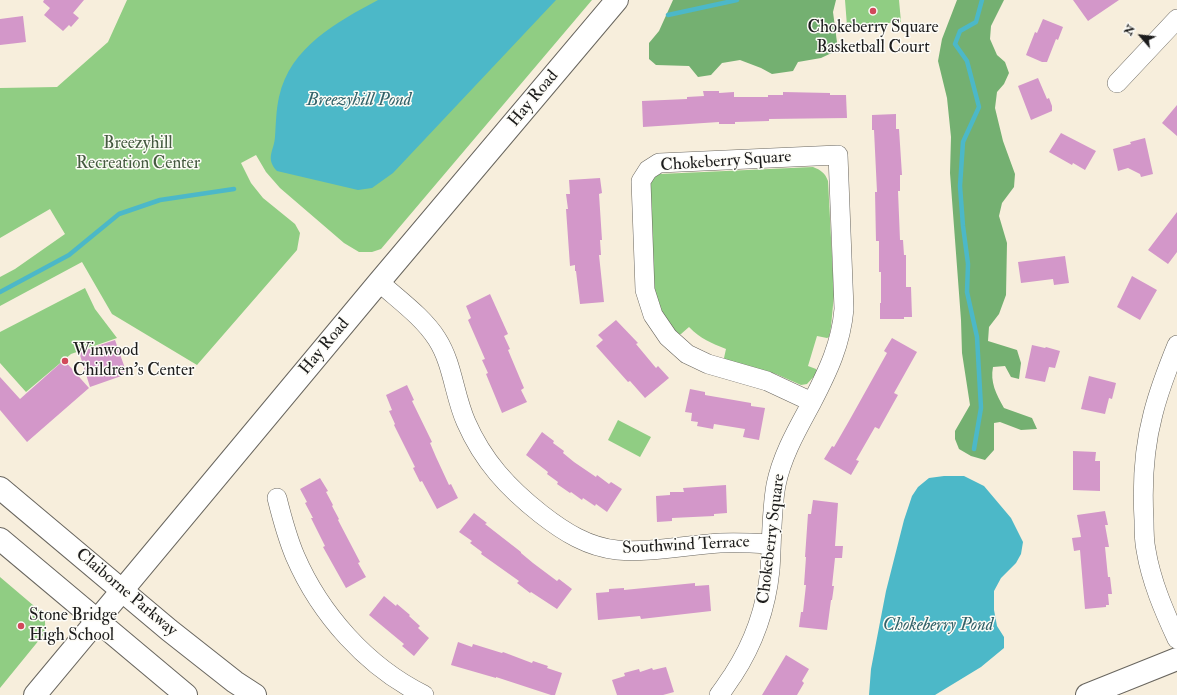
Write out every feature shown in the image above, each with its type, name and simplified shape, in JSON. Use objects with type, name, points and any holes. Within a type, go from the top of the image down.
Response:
[{"type":"street","name":"Hay Road","points":[[35,695],[379,282],[617,0]]},
{"type":"street","points":[[1117,83],[1177,18]]},
{"type":"street","name":"Chokeberry Square","points":[[719,695],[739,665],[761,620],[766,596],[776,485],[784,459],[828,370],[841,332],[844,309],[838,155],[659,163],[648,170],[641,181],[644,290],[653,315],[660,326],[677,346],[687,354],[708,364],[767,381],[812,402]]},
{"type":"street","name":"Southwind Terrace","points":[[379,282],[427,324],[438,340],[449,365],[457,398],[466,421],[486,458],[506,484],[520,498],[557,526],[577,538],[599,547],[616,550],[634,551],[721,543],[771,544]]},
{"type":"street","points":[[1177,345],[1172,370],[1153,414],[1145,466],[1143,496],[1145,549],[1149,565],[1177,639]]},
{"type":"street","name":"Claiborne Parkway","points":[[0,488],[169,630],[235,682],[254,695]]},
{"type":"street","points":[[277,498],[284,528],[295,557],[309,584],[326,610],[345,634],[367,656],[391,676],[424,695]]},
{"type":"street","points":[[0,539],[186,695]]},
{"type":"street","points":[[1087,695],[1177,659]]},
{"type":"green space","name":"Breezyhill Recreation Center","points":[[127,0],[592,0],[381,249],[372,252],[359,252],[344,243],[280,188],[266,172],[256,155],[241,163],[251,183],[263,198],[295,224],[300,233],[297,250],[197,365],[112,314],[82,262],[0,306],[0,277],[15,269],[65,234],[50,209],[0,238],[0,88],[57,87],[108,42]]},
{"type":"green space","points":[[673,0],[836,0],[833,12],[838,50],[821,58],[798,62],[793,71],[772,74],[740,60],[722,63],[711,75],[698,77],[689,66],[656,65],[649,59],[649,43],[659,31]]},
{"type":"green space","name":"Chokeberry Square Basketball Court","points":[[845,0],[899,0],[901,22],[847,26]]},
{"type":"green space","points":[[957,0],[1004,0],[991,26],[990,39],[997,55],[1005,62],[1009,73],[1004,84],[997,92],[995,108],[1003,141],[1015,174],[1014,187],[1002,203],[999,216],[1007,243],[1006,295],[999,314],[989,327],[988,341],[1017,350],[1021,363],[1019,379],[1011,377],[1005,366],[993,367],[993,383],[996,393],[1004,408],[1032,418],[1037,429],[1021,430],[1000,422],[994,423],[994,450],[985,460],[971,456],[959,449],[955,439],[955,431],[970,405],[962,353],[950,173],[951,137],[947,98],[938,61],[942,39]]},
{"type":"green space","points":[[813,167],[822,172],[828,181],[834,294],[829,337],[817,336],[808,366],[816,369],[818,372],[807,384],[801,385],[776,374],[726,361],[724,358],[726,349],[706,340],[689,327],[678,335],[661,312],[653,290],[648,190],[653,178],[660,174]]},
{"type":"green space","points":[[85,288],[95,309],[117,338],[71,354],[26,392],[0,363],[0,332]]},
{"type":"green space","points":[[618,420],[651,437],[640,457],[608,440]]},
{"type":"green space","name":"Stone Bridge High School","points":[[0,577],[40,611],[45,625],[44,634],[0,688]]},
{"type":"water","name":"Breezyhill Pond","points":[[378,0],[556,0],[393,173],[372,188],[358,190],[277,171],[271,162],[271,154],[275,137],[278,102],[285,79],[293,64],[304,50],[317,38],[347,17]]},
{"type":"water","name":"Chokeberry Pond","points":[[964,476],[984,486],[1011,518],[1023,542],[1021,554],[1016,563],[1001,578],[994,591],[994,610],[997,626],[1004,637],[1004,648],[981,667],[935,695],[869,695],[871,669],[886,591],[904,520],[912,496],[918,487],[929,478]]},
{"type":"building","points":[[44,0],[84,0],[73,13],[79,18],[71,27],[69,25],[63,31],[44,15],[50,8],[43,2]]},
{"type":"building","points":[[1073,0],[1119,0],[1088,21]]},
{"type":"building","points":[[23,16],[26,42],[0,45],[0,19]]},
{"type":"building","points":[[1043,19],[1063,27],[1058,40],[1056,39],[1047,62],[1042,62],[1026,55],[1035,32],[1037,33]]},
{"type":"building","points":[[1038,78],[1047,99],[1049,98],[1052,111],[1031,120],[1018,86]]},
{"type":"building","points":[[703,91],[719,91],[719,93],[734,92],[734,97],[768,97],[768,95],[783,95],[783,92],[830,93],[830,95],[846,95],[847,118],[769,119],[769,121],[735,122],[735,124],[719,124],[719,122],[643,127],[642,101],[687,99],[687,97],[704,96]]},
{"type":"building","points":[[1177,105],[1177,136],[1162,123]]},
{"type":"building","points":[[896,114],[896,129],[899,129],[902,175],[900,175],[900,191],[898,191],[900,240],[903,240],[904,255],[906,255],[906,287],[911,287],[912,317],[904,317],[904,319],[880,319],[881,272],[879,272],[879,241],[876,241],[875,192],[877,192],[872,115]]},
{"type":"building","points":[[1061,133],[1096,151],[1085,170],[1073,163],[1072,165],[1049,152]]},
{"type":"building","points":[[1145,138],[1153,174],[1141,177],[1140,174],[1128,168],[1118,171],[1113,149]]},
{"type":"building","points":[[600,178],[602,193],[599,194],[602,240],[600,240],[601,255],[599,255],[604,302],[580,304],[575,265],[570,266],[566,194],[570,194],[569,180]]},
{"type":"building","points":[[1177,212],[1177,252],[1168,264],[1148,250]]},
{"type":"building","points":[[1065,256],[1069,283],[1054,285],[1053,279],[1021,283],[1018,262]]},
{"type":"building","points":[[1132,276],[1157,290],[1140,320],[1117,307]]},
{"type":"building","points":[[490,294],[508,334],[504,336],[510,349],[508,350],[524,388],[521,390],[527,402],[502,413],[486,374],[488,373],[482,360],[485,359],[468,320],[471,318],[466,306]]},
{"type":"building","points":[[616,320],[638,343],[636,344],[656,368],[658,366],[669,378],[645,398],[630,381],[628,382],[596,346],[603,340],[598,335]]},
{"type":"building","points":[[892,338],[917,352],[894,393],[898,395],[879,429],[875,427],[856,460],[859,461],[851,475],[824,459],[832,446],[834,447],[849,421],[887,353],[884,351]]},
{"type":"building","points":[[115,340],[127,374],[90,387],[79,352]]},
{"type":"building","points":[[1032,345],[1060,351],[1055,368],[1049,367],[1045,382],[1025,378]]},
{"type":"building","name":"Winwood Children’s Center","points":[[64,360],[89,388],[27,442],[0,410],[0,377],[20,399]]},
{"type":"building","points":[[1089,376],[1116,383],[1112,399],[1109,398],[1105,414],[1081,409]]},
{"type":"building","points":[[407,385],[414,400],[412,401],[432,442],[430,443],[436,457],[449,485],[451,484],[458,498],[437,509],[413,468],[415,467],[394,425],[395,424],[389,411],[392,410],[386,395]]},
{"type":"building","points":[[690,389],[705,392],[705,395],[751,403],[751,406],[765,408],[759,440],[743,437],[745,429],[714,424],[713,429],[697,426],[698,422],[691,421],[692,413],[685,412]]},
{"type":"building","points":[[542,432],[554,441],[553,443],[564,451],[563,453],[574,462],[596,477],[597,475],[609,484],[611,482],[622,489],[607,512],[596,504],[595,506],[583,498],[582,500],[557,484],[558,482],[547,474],[548,472],[526,455]]},
{"type":"building","points":[[1073,451],[1096,452],[1095,461],[1100,461],[1100,491],[1073,490]]},
{"type":"building","points":[[320,478],[328,491],[326,492],[339,519],[338,520],[360,562],[358,563],[366,577],[346,588],[323,547],[325,546],[311,518],[313,518],[300,489]]},
{"type":"building","points":[[726,485],[727,513],[714,514],[714,516],[672,518],[672,521],[657,522],[656,496],[670,495],[670,492],[684,492],[683,488]]},
{"type":"building","points":[[813,500],[838,503],[835,546],[843,546],[842,558],[835,558],[832,586],[834,586],[827,630],[799,627],[801,612],[803,612],[806,585],[804,585],[808,514],[811,514]]},
{"type":"building","points":[[1105,511],[1108,525],[1105,525],[1109,547],[1105,547],[1108,577],[1110,577],[1112,594],[1108,594],[1109,605],[1106,605],[1106,607],[1085,609],[1080,550],[1074,551],[1072,538],[1081,537],[1077,515]]},
{"type":"building","points":[[474,513],[487,523],[485,524],[533,563],[557,581],[559,579],[572,589],[557,609],[531,592],[530,593],[517,583],[519,581],[481,554],[482,552],[470,543],[472,541],[459,532]]},
{"type":"building","points":[[695,583],[695,586],[709,585],[711,611],[641,619],[640,616],[598,620],[596,593],[609,592],[609,589],[624,588],[624,590]]},
{"type":"building","points":[[384,596],[396,606],[397,604],[410,615],[409,616],[420,626],[418,628],[429,638],[414,656],[402,646],[404,644],[369,615]]},
{"type":"building","points":[[458,642],[472,647],[473,644],[502,653],[503,652],[532,663],[533,661],[548,666],[547,668],[562,673],[555,695],[451,665]]},
{"type":"building","points":[[786,655],[809,669],[802,681],[804,683],[797,695],[762,695]]},
{"type":"building","points":[[666,667],[674,692],[663,695],[617,695],[612,680],[625,676],[624,673],[639,669],[640,672],[652,668],[653,670]]},
{"type":"waterway","points":[[668,15],[737,0]]},
{"type":"waterway","points":[[974,449],[981,408],[977,337],[967,292],[968,264],[960,186],[963,142],[979,107],[967,61],[955,44],[960,31],[976,22],[982,0]]},
{"type":"waterway","points":[[0,292],[69,255],[119,214],[160,200],[234,189]]},
{"type":"place","name":"Chokeberry Square Basketball Court","points":[[873,11]]},
{"type":"place","name":"Winwood Children’s Center","points":[[65,361]]},
{"type":"place","name":"Stone Bridge High School","points":[[21,626]]}]
